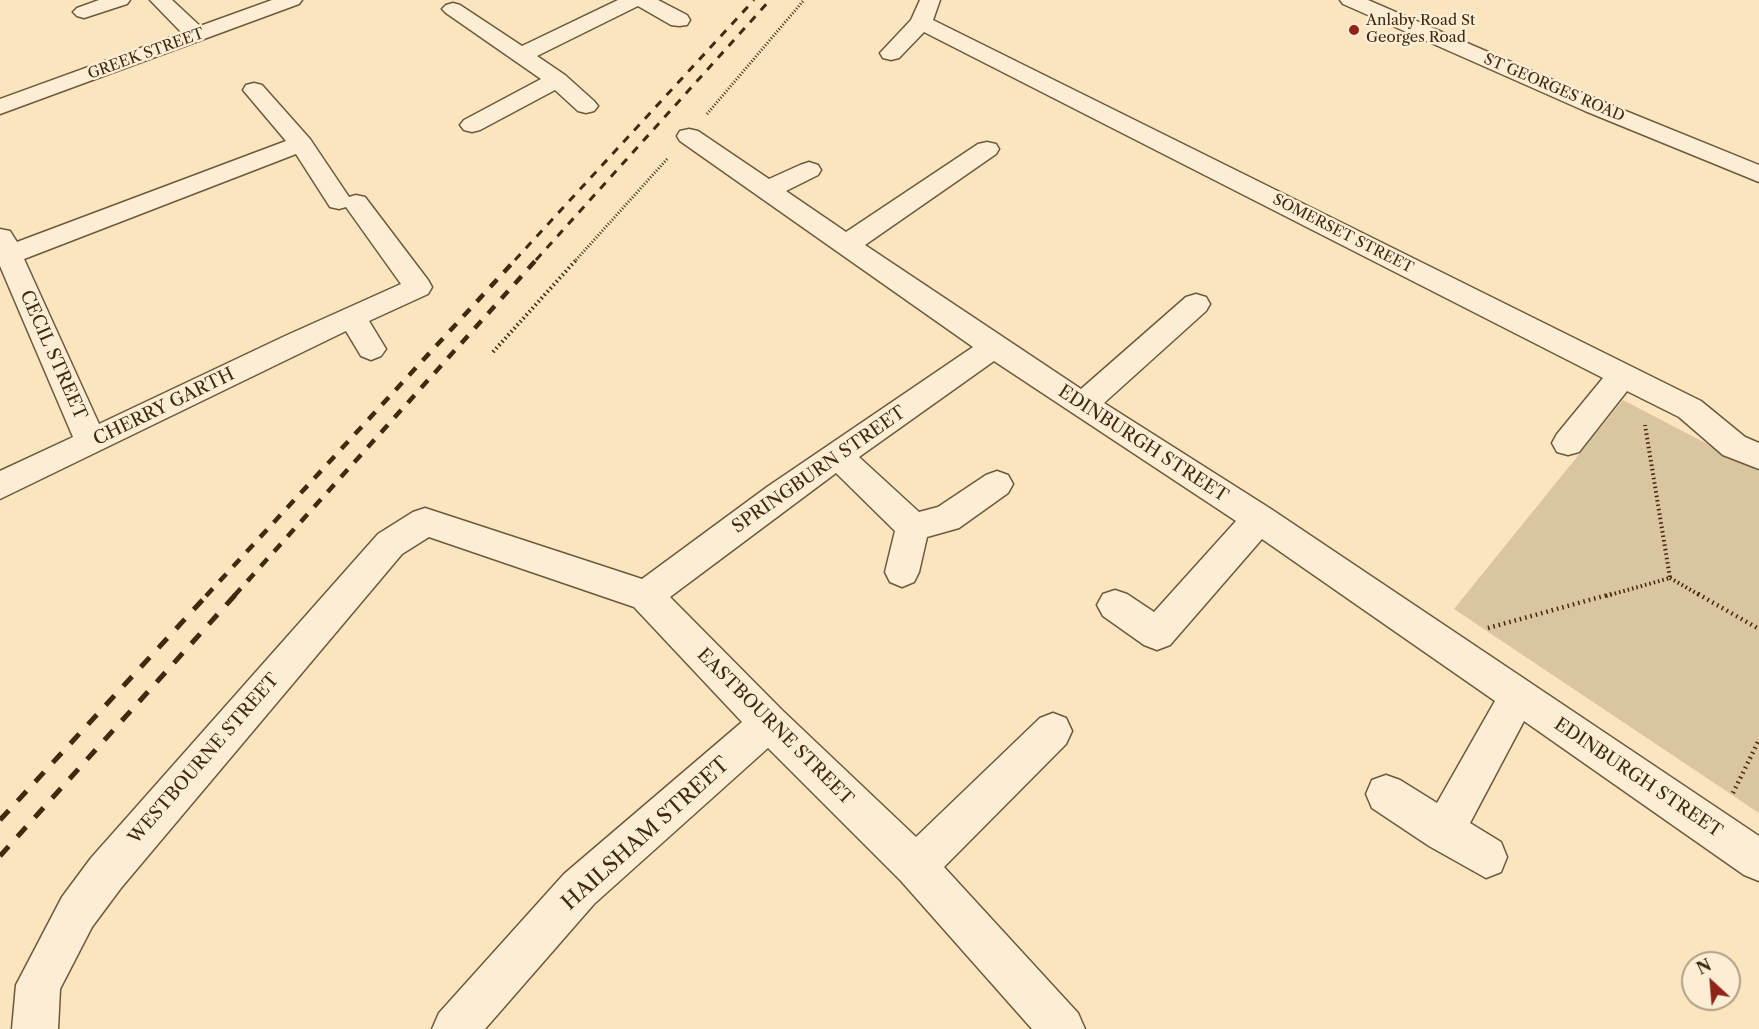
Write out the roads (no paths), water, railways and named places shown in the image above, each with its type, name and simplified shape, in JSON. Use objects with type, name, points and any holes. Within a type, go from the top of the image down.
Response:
[{"type":"street","points":[[84,12],[120,0]]},
{"type":"street","points":[[160,0],[196,35]]},
{"type":"street","name":"GREEK STREET","points":[[0,107],[292,0]]},
{"type":"street","points":[[522,56],[634,0]]},
{"type":"street","points":[[642,0],[679,20]]},
{"type":"street","name":"ST GEORGES ROAD","points":[[1350,0],[1759,174]]},
{"type":"street","points":[[453,9],[557,80],[586,106]]},
{"type":"street","name":"SOMERSET STREET","points":[[891,53],[925,11],[1690,409],[1734,446],[1759,457]]},
{"type":"street","points":[[472,125],[557,80]]},
{"type":"street","points":[[4,245],[307,152],[281,118],[254,90]]},
{"type":"street","name":"EDINBURGH STREET","points":[[689,136],[769,189],[846,246],[1083,405],[1259,519],[1759,860]]},
{"type":"street","points":[[846,246],[987,149]]},
{"type":"street","name":"CHERRY GARTH","points":[[0,486],[295,343],[418,287],[307,152]]},
{"type":"street","points":[[769,189],[809,170]]},
{"type":"street","name":"CECIL STREET","points":[[4,245],[91,442]]},
{"type":"street","points":[[1083,405],[1196,304]]},
{"type":"street","points":[[352,317],[371,349]]},
{"type":"street","name":"SPRINGBURN STREET","points":[[646,596],[779,496],[994,346]]},
{"type":"street","points":[[1568,443],[1630,378]]},
{"type":"street","points":[[838,456],[913,527]]},
{"type":"street","points":[[913,527],[946,519],[997,484]]},
{"type":"street","points":[[1115,605],[1157,634],[1259,519]]},
{"type":"street","name":"EASTBOURNE STREET","points":[[425,522],[646,596],[769,723],[916,866],[1055,1026]]},
{"type":"street","name":"WESTBOURNE STREET","points":[[35,1029],[38,985],[77,912],[106,873],[390,544],[425,522]]},
{"type":"street","points":[[902,572],[913,527]]},
{"type":"street","points":[[1443,832],[1518,696]]},
{"type":"street","name":"HAILSHAM STREET","points":[[454,1029],[579,889],[769,723]]},
{"type":"street","points":[[916,866],[1053,731]]},
{"type":"street","points":[[1386,794],[1443,832],[1486,856]]},
{"type":"railway","points":[[515,260],[754,0]]},
{"type":"railway","points":[[536,260],[770,0]]},
{"type":"railway","points":[[206,596],[516,259]]},
{"type":"railway","points":[[234,596],[537,259]]},
{"type":"railway","points":[[0,820],[208,594]]},
{"type":"railway","points":[[0,856],[236,594]]},
{"type":"place","name":"Anlaby Road St Georges Road","points":[[1354,30]]}]
